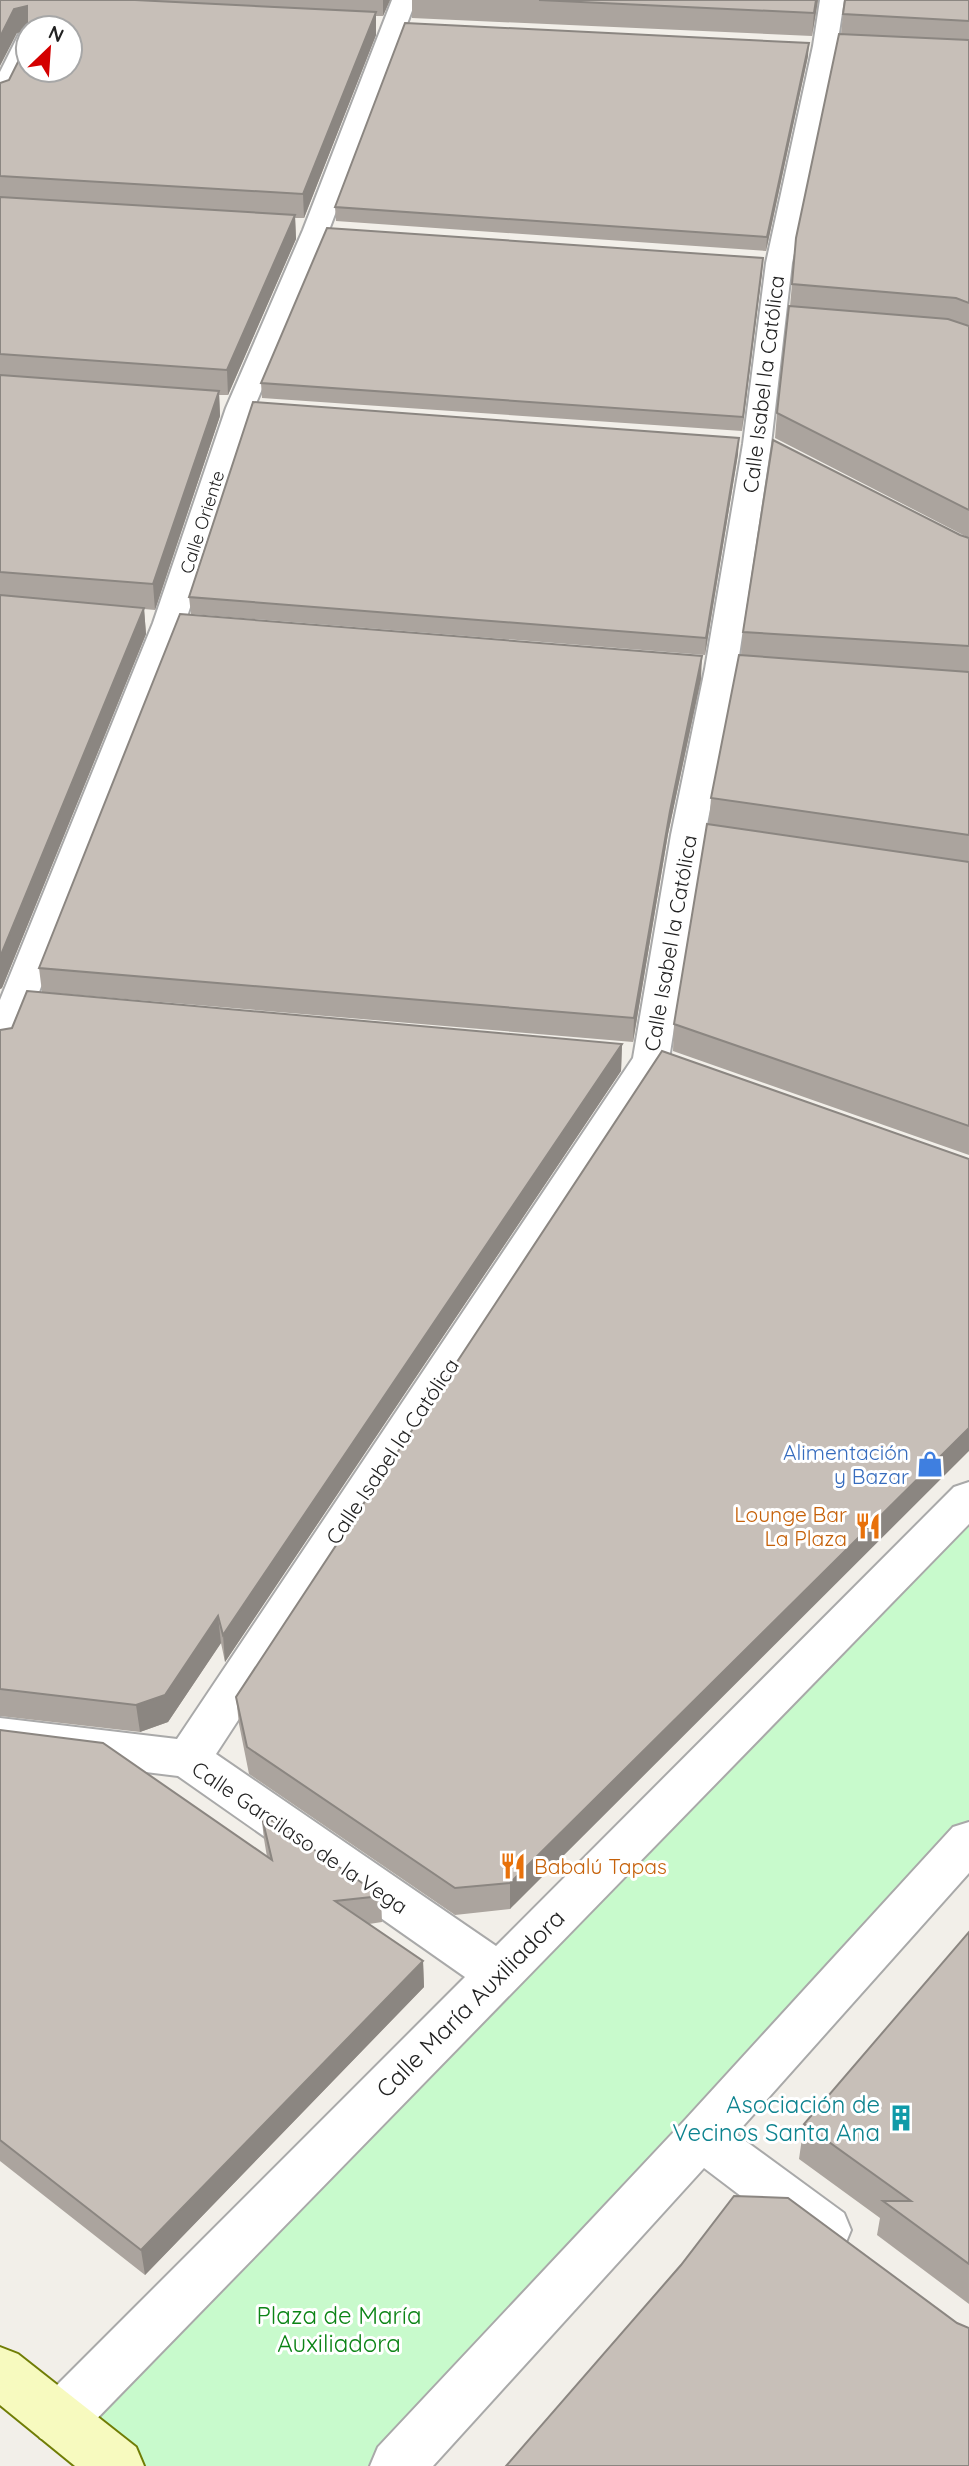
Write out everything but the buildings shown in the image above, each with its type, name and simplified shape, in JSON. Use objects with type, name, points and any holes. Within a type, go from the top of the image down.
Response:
[{"type":"street","name":"Calle Isabel la Católica","points":[[188,1759],[664,1064],[702,837],[721,669],[756,447],[785,320],[765,262],[824,46],[831,0]]},
{"type":"street","name":"Calle Oriente","points":[[0,1045],[8,1003],[169,623],[227,407],[316,230],[396,20]]},
{"type":"street","points":[[0,98],[14,69]]},
{"type":"street","points":[[227,407],[273,410]]},
{"type":"street","points":[[8,1003],[57,1007]]},
{"type":"street","points":[[610,1056],[664,1064]]},
{"type":"street","name":"Calle María Auxiliadora","points":[[59,2420],[969,1498]]},
{"type":"street","name":"Calle Garcilaso de la Vega","points":[[0,1736],[188,1759],[499,1974]]},
{"type":"street","points":[[397,2466],[967,1848]]},
{"type":"street","points":[[701,2137],[863,2258]]},
{"type":"street","points":[[0,2372],[117,2466]]},
{"type":"green space","name":"Plaza de María Auxiliadora","points":[[969,1498],[969,1841],[397,2466],[117,2466],[59,2420]]},
{"type":"place","name":"Alimentación y Bazar","points":[[930,1464]]},
{"type":"place","name":"Lounge Bar La Plaza","points":[[868,1526]]},
{"type":"place","name":"Babalú Tapas","points":[[513,1866]]},
{"type":"place","name":"Asociación de Vecinos Santa Ana","points":[[901,2118]]}]
